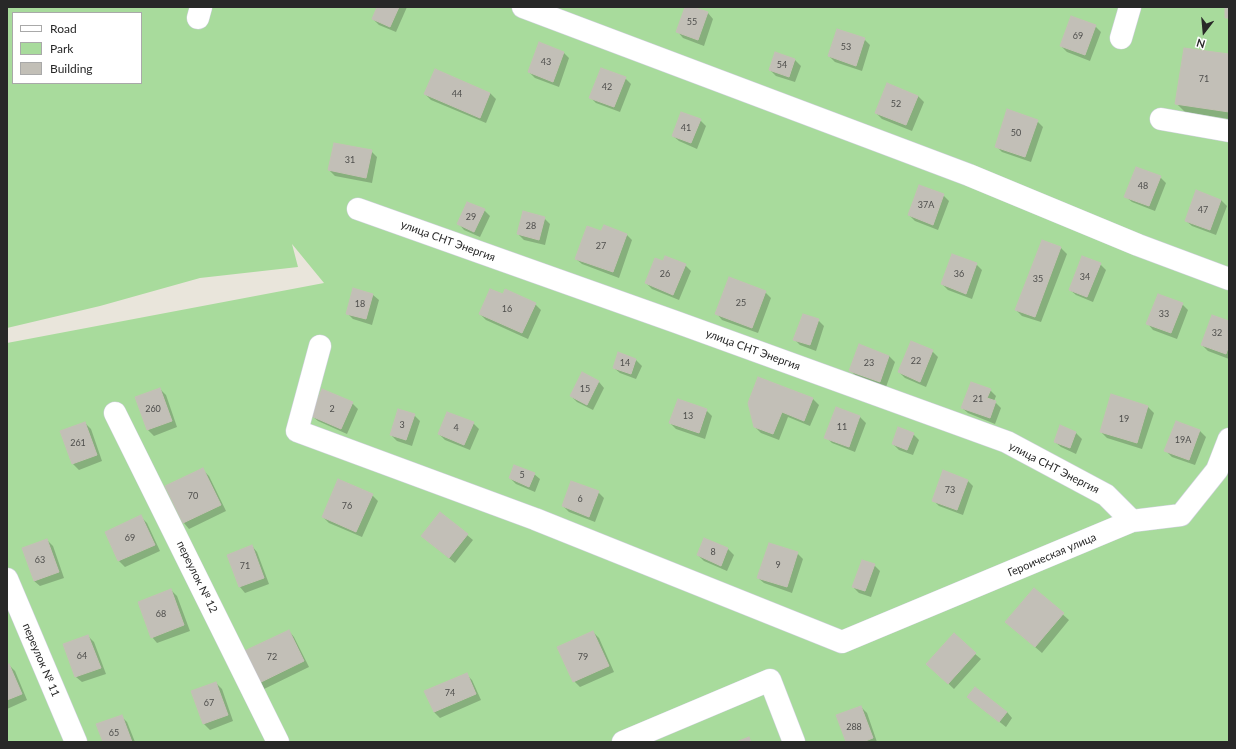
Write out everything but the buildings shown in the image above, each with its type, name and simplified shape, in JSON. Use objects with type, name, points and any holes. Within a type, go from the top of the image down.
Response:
[{"type":"street","points":[[523,7],[969,176],[1138,245],[1229,279]]},
{"type":"street","points":[[1120,38],[1130,7]]},
{"type":"street","points":[[1161,119],[1229,131]]},
{"type":"street","name":"улица СНТ Энергия","points":[[358,209],[669,319],[1007,442],[1106,495],[1132,521]]},
{"type":"street","name":"Героическая улица","points":[[320,346],[298,431],[535,519],[842,642],[1132,521],[1181,515],[1217,470],[1229,439]]},
{"type":"street","name":"переулок № 12","points":[[116,413],[278,742]]},
{"type":"street","name":"переулок № 11","points":[[7,578],[76,742]]},
{"type":"street","points":[[623,742],[770,680],[794,742]]},
{"type":"green space","points":[[7,7],[1229,7],[1229,742],[7,742],[7,343],[324,283],[292,244],[298,267],[200,278],[100,306],[7,328]]}]
